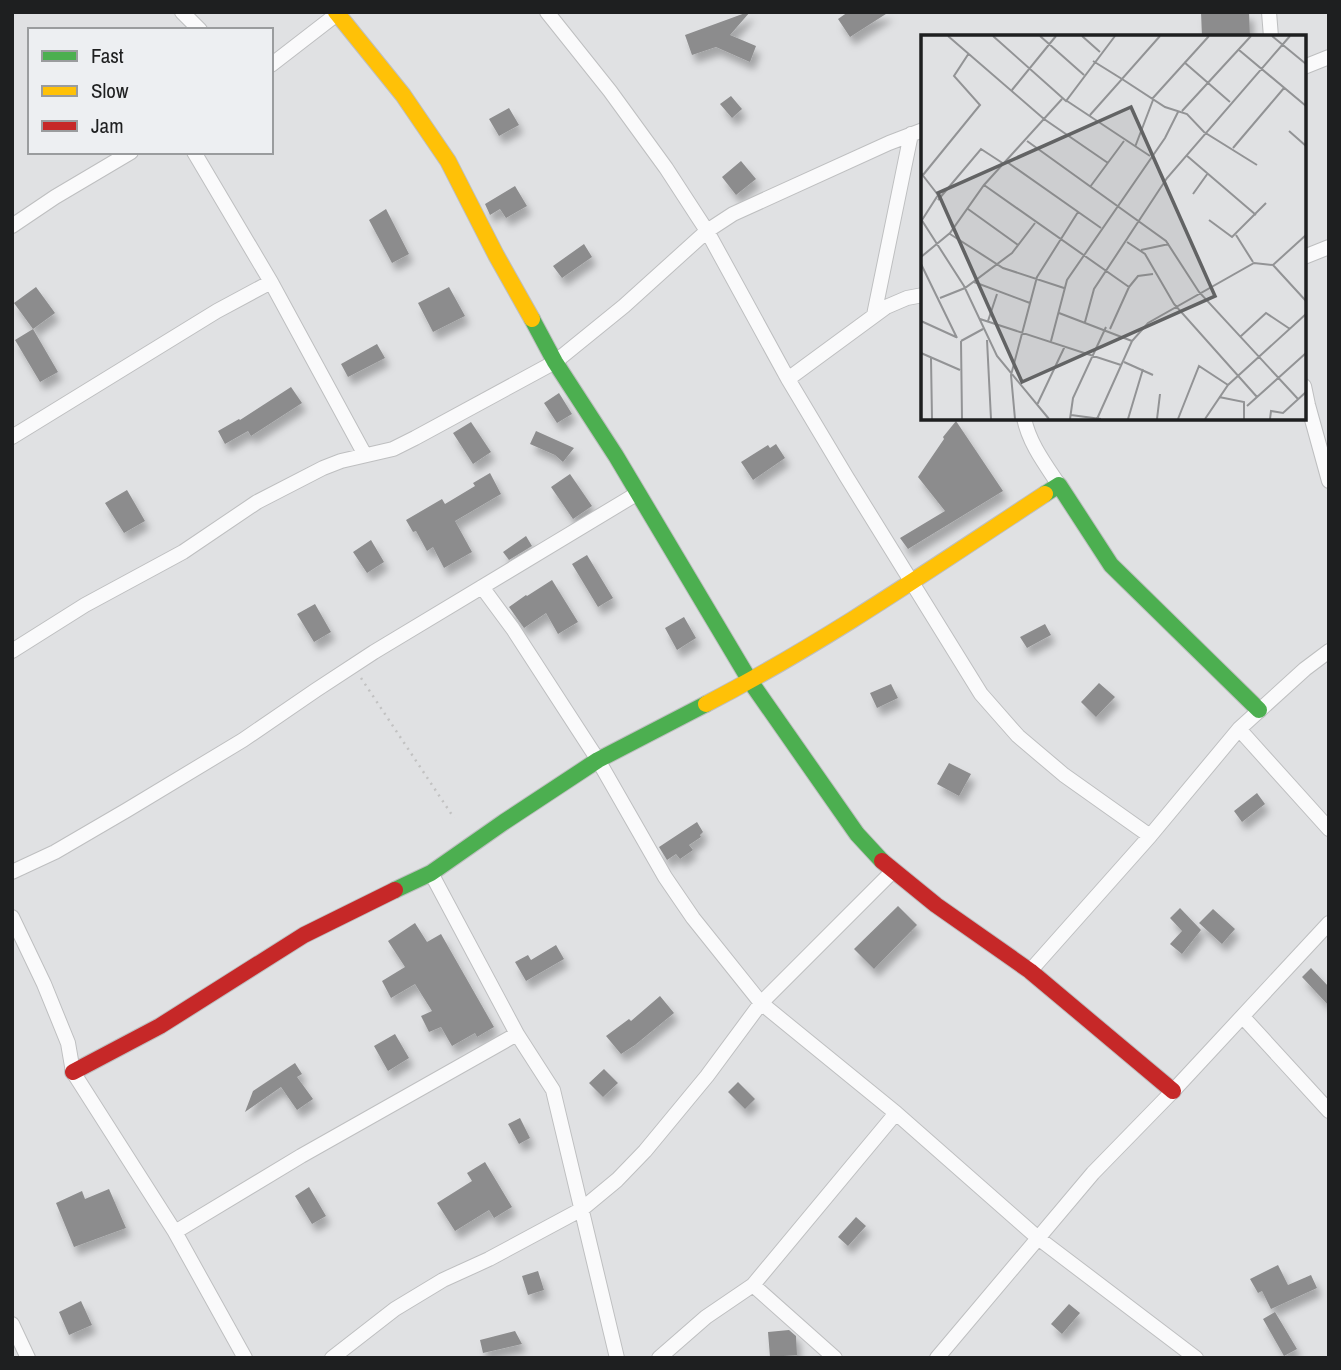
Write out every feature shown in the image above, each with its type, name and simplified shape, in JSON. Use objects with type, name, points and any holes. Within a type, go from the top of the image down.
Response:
[{"type":"street","points":[[182,12],[198,28]]},
{"type":"street","points":[[547,12],[618,102],[707,231],[788,379],[981,694],[1018,736],[1064,775],[1150,836]]},
{"type":"street","points":[[1269,12],[1271,35]]},
{"type":"street","points":[[273,63],[337,13],[403,95],[448,161],[555,362],[638,493],[750,681],[857,834],[883,862],[936,905],[1030,971],[1173,1091]]},
{"type":"street","points":[[1306,66],[1329,57]]},
{"type":"street","points":[[12,651],[85,606],[183,552],[257,502],[323,468],[393,449],[555,362],[624,306],[707,231],[733,214],[917,132]]},
{"type":"street","points":[[874,315],[917,132]]},
{"type":"street","points":[[12,226],[128,154]]},
{"type":"street","points":[[195,154],[271,282],[365,455]]},
{"type":"street","points":[[1306,256],[1329,247]]},
{"type":"street","points":[[12,437],[217,310],[271,282]]},
{"type":"street","points":[[788,379],[886,307],[921,296]]},
{"type":"street","points":[[1306,396],[1329,481]]},
{"type":"street","points":[[1024,420],[1039,456],[1111,565],[1259,709]]},
{"type":"street","points":[[73,1072],[160,1026],[304,935],[431,873],[598,760],[750,681],[912,582],[1059,485]]},
{"type":"street","points":[[12,872],[55,852],[243,740],[306,696],[638,493]]},
{"type":"street","points":[[482,587],[513,629],[598,760],[665,877],[761,1003],[896,1113],[1038,1238],[1196,1358]]},
{"type":"street","points":[[1030,971],[1150,836],[1240,729],[1304,669],[1329,651]]},
{"type":"street","points":[[1240,729],[1329,829]]},
{"type":"street","points":[[332,1358],[395,1309],[443,1280],[489,1259],[582,1209],[617,1180],[645,1151],[707,1076],[761,1003],[894,870]]},
{"type":"street","points":[[431,873],[517,1034],[553,1090],[617,1358]]},
{"type":"street","points":[[12,917],[54,1007],[68,1043],[73,1072],[175,1233],[245,1358]]},
{"type":"street","points":[[937,1358],[1093,1173],[1329,923]]},
{"type":"street","points":[[1243,1017],[1329,1111]]},
{"type":"street","points":[[175,1233],[301,1156],[517,1034]]},
{"type":"street","points":[[659,1358],[706,1317],[753,1285],[896,1113]]},
{"type":"street","points":[[753,1285],[835,1358]]},
{"type":"street","points":[[12,1324],[28,1358]]},
{"type":"path","points":[[354,666],[454,818]]},
{"type":"building","points":[[748,12],[730,35],[756,46],[750,62],[716,47],[692,55],[685,35]]},
{"type":"building","points":[[848,12],[889,12],[850,37],[838,19]]},
{"type":"building","points":[[1201,12],[1249,12],[1250,35],[1202,35]]},
{"type":"building","points":[[731,96],[742,109],[732,118],[720,104]]},
{"type":"building","points":[[509,108],[519,125],[499,136],[489,119]]},
{"type":"building","points":[[741,161],[756,179],[736,195],[722,177]]},
{"type":"building","points":[[515,186],[527,206],[506,218],[500,209],[490,215],[485,204]]},
{"type":"building","points":[[386,209],[409,254],[392,263],[369,220]]},
{"type":"building","points":[[584,244],[592,257],[562,278],[553,266]]},
{"type":"building","points":[[36,287],[55,313],[33,329],[14,303]]},
{"type":"building","points":[[449,287],[465,316],[433,332],[418,303]]},
{"type":"building","points":[[33,329],[58,372],[40,382],[15,340]]},
{"type":"building","points":[[377,344],[385,358],[348,377],[341,364]]},
{"type":"building","points":[[291,387],[302,403],[251,436],[248,431],[225,444],[218,431]]},
{"type":"building","points":[[559,393],[572,414],[557,423],[544,403]]},
{"type":"building","points":[[956,421],[1003,491],[908,549],[900,538],[945,511],[918,477]]},
{"type":"building","points":[[471,422],[491,452],[473,464],[453,433]]},
{"type":"building","points":[[536,431],[574,448],[563,462],[555,455],[530,444]]},
{"type":"building","points":[[776,444],[785,458],[753,480],[741,462],[768,445],[770,448]]},
{"type":"building","points":[[490,473],[501,494],[455,521],[472,552],[444,568],[433,547],[427,551],[416,531],[413,532],[406,520],[442,499],[445,504],[475,486],[473,483]]},
{"type":"building","points":[[570,474],[592,506],[573,519],[551,487]]},
{"type":"building","points":[[127,490],[145,521],[124,533],[105,503]]},
{"type":"building","points":[[526,536],[532,546],[509,560],[503,552]]},
{"type":"building","points":[[371,540],[384,562],[367,573],[353,552]]},
{"type":"building","points":[[587,555],[613,598],[598,607],[572,564]]},
{"type":"building","points":[[552,580],[578,622],[558,634],[546,613],[524,628],[509,607]]},
{"type":"building","points":[[315,604],[331,632],[314,642],[297,614]]},
{"type":"building","points":[[684,617],[696,638],[677,650],[665,628]]},
{"type":"building","points":[[1045,624],[1051,635],[1027,648],[1020,637]]},
{"type":"building","points":[[1099,683],[1115,697],[1096,717],[1081,702]]},
{"type":"building","points":[[891,684],[898,698],[877,708],[870,693]]},
{"type":"building","points":[[949,763],[971,774],[959,796],[937,784]]},
{"type":"building","points":[[1257,793],[1265,804],[1242,822],[1234,811]]},
{"type":"building","points":[[697,822],[703,832],[701,837],[689,845],[693,850],[680,859],[676,854],[667,860],[659,847]]},
{"type":"building","points":[[898,906],[917,925],[874,969],[854,949]]},
{"type":"building","points":[[1180,908],[1201,930],[1182,954],[1170,944],[1182,931],[1170,918]]},
{"type":"building","points":[[1213,909],[1235,929],[1222,944],[1199,923]]},
{"type":"building","points":[[415,923],[427,942],[441,934],[494,1027],[477,1037],[475,1033],[452,1046],[441,1027],[429,1032],[421,1016],[432,1011],[415,984],[391,998],[382,981],[405,967],[388,941]]},
{"type":"building","points":[[556,945],[564,959],[526,981],[515,962],[528,955],[531,960]]},
{"type":"building","points":[[1311,968],[1329,987],[1329,1006],[1302,977]]},
{"type":"building","points":[[660,996],[674,1013],[621,1054],[606,1036],[629,1019],[631,1021]]},
{"type":"building","points":[[395,1034],[409,1058],[388,1071],[374,1046]]},
{"type":"building","points":[[295,1063],[302,1074],[297,1077],[313,1099],[297,1110],[281,1087],[245,1112],[253,1091]]},
{"type":"building","points":[[604,1069],[618,1083],[603,1097],[589,1083]]},
{"type":"building","points":[[738,1082],[755,1099],[745,1109],[728,1092]]},
{"type":"building","points":[[520,1118],[530,1138],[519,1144],[508,1124]]},
{"type":"building","points":[[485,1162],[512,1207],[494,1218],[489,1210],[455,1231],[437,1203],[472,1181],[467,1173]]},
{"type":"building","points":[[309,1187],[326,1216],[312,1224],[295,1196]]},
{"type":"building","points":[[109,1189],[126,1228],[74,1247],[56,1203],[82,1191],[85,1199]]},
{"type":"building","points":[[856,1217],[866,1226],[848,1246],[838,1237]]},
{"type":"building","points":[[1278,1265],[1288,1285],[1311,1275],[1317,1288],[1271,1309],[1262,1291],[1258,1293],[1250,1279]]},
{"type":"building","points":[[538,1271],[544,1290],[528,1295],[522,1276]]},
{"type":"building","points":[[81,1301],[92,1325],[69,1335],[59,1312]]},
{"type":"building","points":[[1069,1304],[1080,1313],[1062,1334],[1051,1324]]},
{"type":"building","points":[[1275,1312],[1297,1349],[1284,1356],[1263,1319]]},
{"type":"building","points":[[789,1330],[796,1336],[797,1355],[770,1357],[768,1332]]},
{"type":"building","points":[[515,1331],[522,1344],[483,1353],[480,1340]]},
{"type":"traffic: fast","points":[[532,319],[555,362],[616,456],[750,681],[857,834],[882,861]]},
{"type":"traffic: fast","points":[[1045,494],[1059,485],[1111,565],[1259,710]]},
{"type":"traffic: fast","points":[[395,890],[431,873],[598,760],[706,704]]},
{"type":"traffic: slow","points":[[336,12],[403,95],[448,161],[532,319]]},
{"type":"traffic: slow","points":[[706,704],[836,630],[1045,494]]},
{"type":"traffic: jam","points":[[882,861],[936,905],[1030,971],[1173,1091]]},
{"type":"traffic: jam","points":[[73,1072],[160,1026],[304,935],[395,890]]}]
